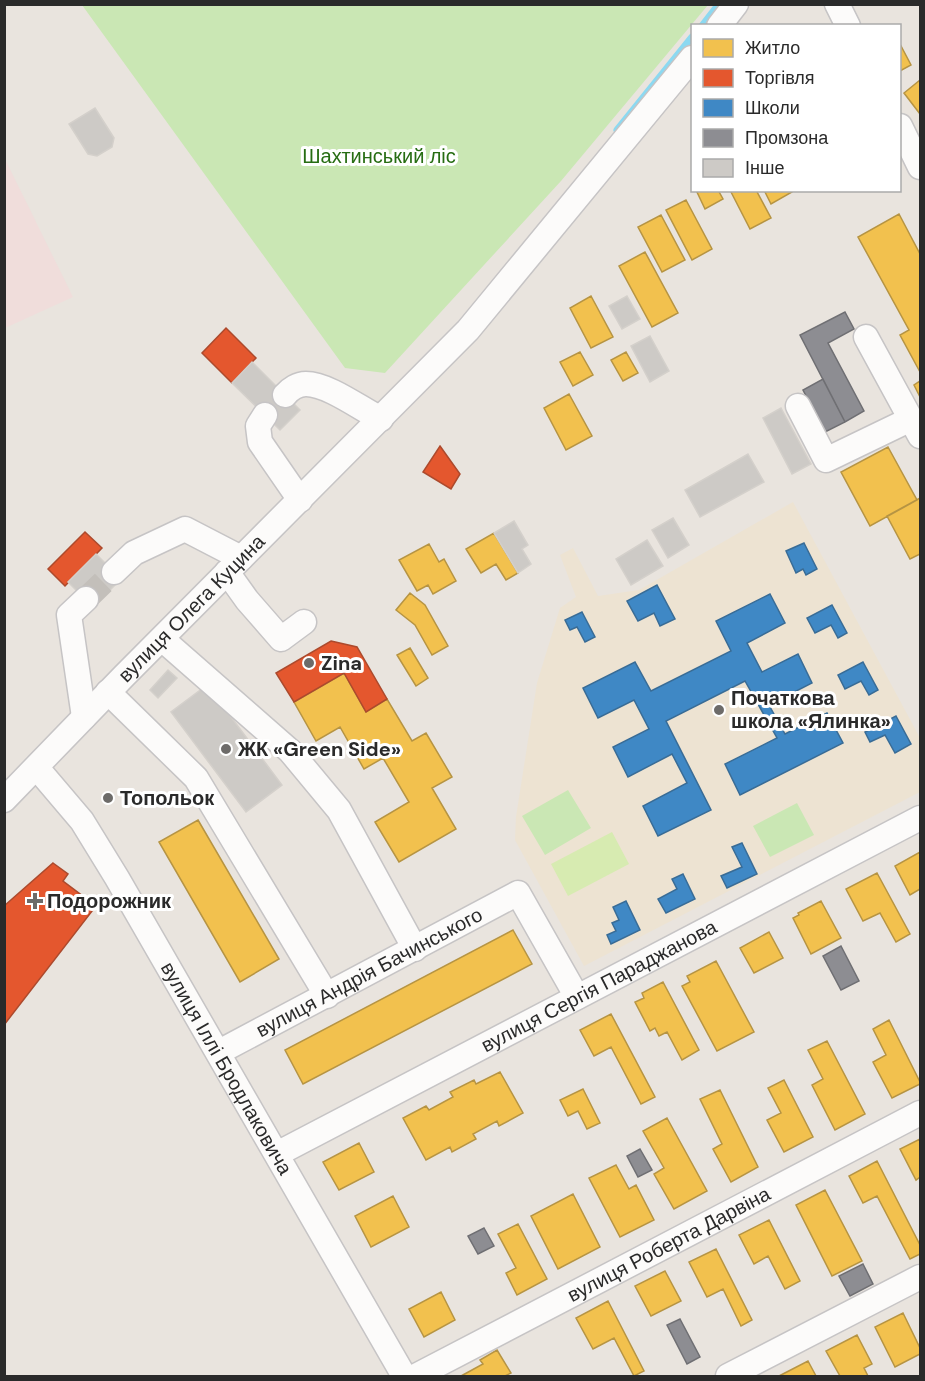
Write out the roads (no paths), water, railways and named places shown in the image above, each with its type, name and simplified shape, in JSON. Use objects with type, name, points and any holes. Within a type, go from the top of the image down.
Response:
[{"type":"street","points":[[721,24],[736,4]]},
{"type":"street","points":[[837,4],[847,24]]},
{"type":"street","name":"вулиця Олега Куцина","points":[[4,800],[108,692],[468,330],[691,60]]},
{"type":"street","points":[[901,128],[921,167]]},
{"type":"street","points":[[798,406],[826,460],[916,428],[866,337]]},
{"type":"street","points":[[285,395],[291,388],[305,384],[325,389],[381,419]]},
{"type":"street","points":[[265,415],[258,426],[260,442],[300,500]]},
{"type":"street","points":[[114,572],[134,553],[185,529],[234,565],[247,600],[281,639],[304,622]]},
{"type":"street","points":[[84,717],[69,615],[86,599]]},
{"type":"street","points":[[162,639],[290,751],[339,810],[415,949]]},
{"type":"street","points":[[108,692],[196,778],[327,996]]},
{"type":"street","name":"вулиця Іллі Бродлаковича","points":[[37,768],[82,821],[117,878],[404,1377]]},
{"type":"street","name":"вулиця Сергія Параджанова","points":[[277,1154],[921,818]]},
{"type":"street","name":"вулиця Андрія Бачинського","points":[[219,1052],[518,893],[577,997]]},
{"type":"street","name":"вулиця Роберта Дарвіна","points":[[416,1377],[921,1113]]},
{"type":"street","points":[[728,1377],[921,1277]]},
{"type":"waterway","points":[[704,24],[719,4]]},
{"type":"waterway","points":[[617,130],[691,38]]},
{"type":"tunnel","points":[[86,599],[114,572]]},
{"type":"place","name":"Zina","points":[[309,663]]},
{"type":"place","name":"Початкова школа «Ялинка»","points":[[719,710]]},
{"type":"place","name":"ЖК «Green Side»","points":[[226,749]]},
{"type":"place","name":"Топольок","points":[[108,798]]},
{"type":"place","name":"Подорожник","points":[[35,901]]},
{"type":"park label","name":"Шахтинський ліс","points":[[379,156]]}]
